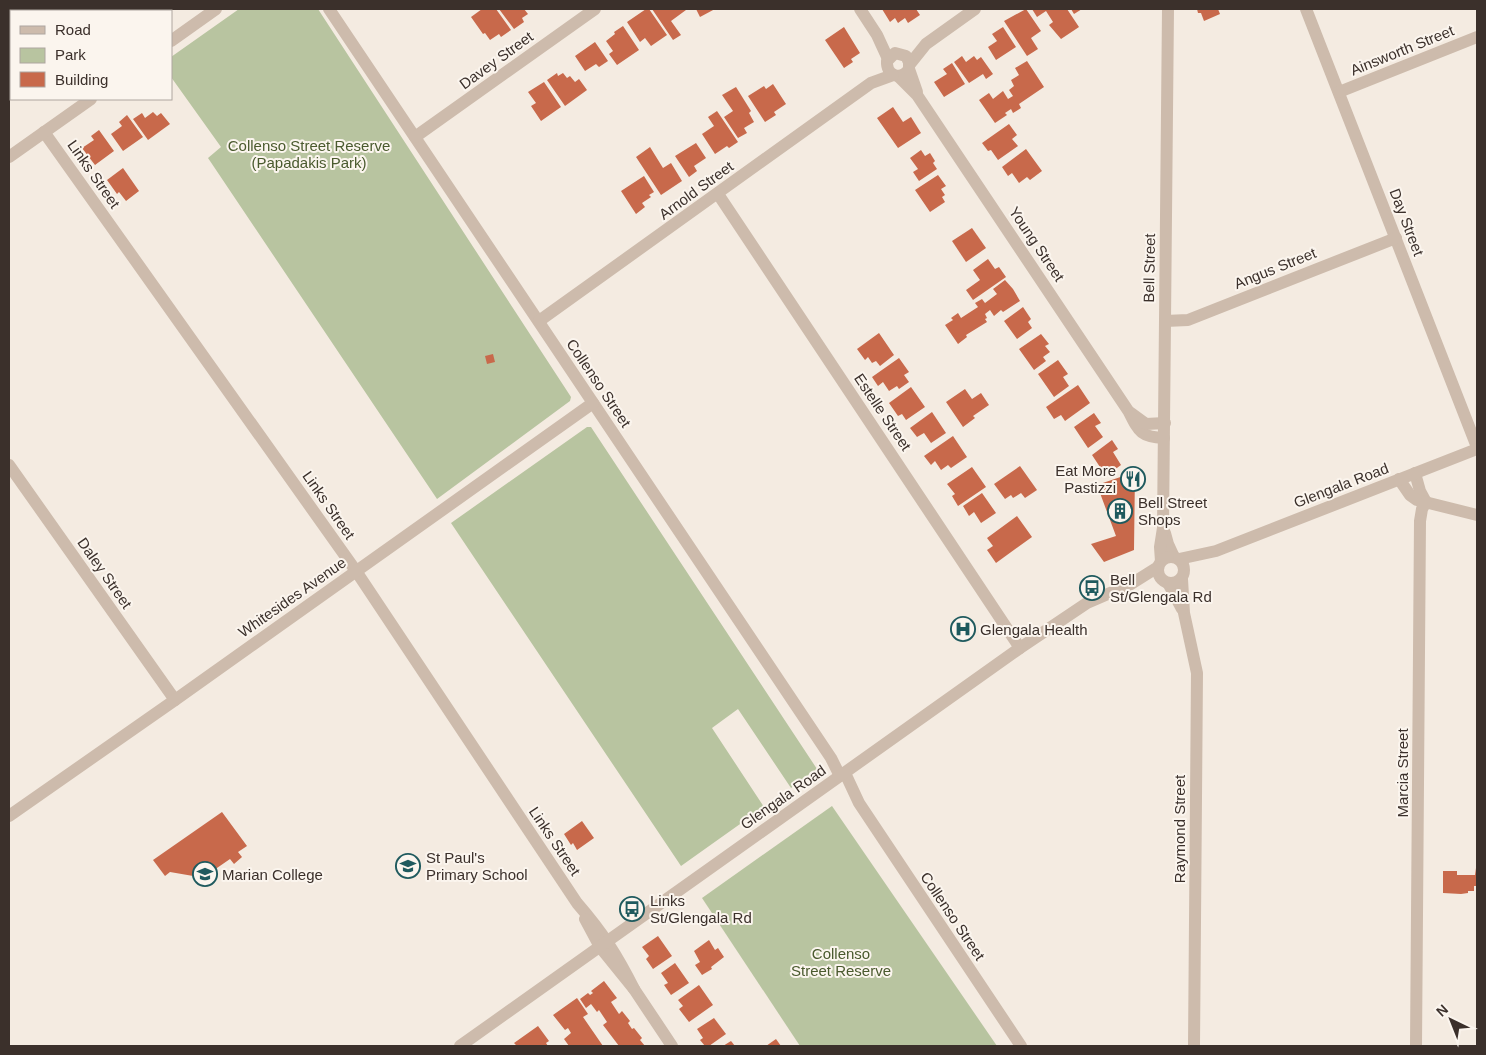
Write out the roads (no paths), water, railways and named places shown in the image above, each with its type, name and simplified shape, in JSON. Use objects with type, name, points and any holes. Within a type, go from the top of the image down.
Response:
[{"type":"street","points":[[172,40],[216,9]]},
{"type":"street","name":"Collenso Street","points":[[329,9],[831,758],[840,776],[1021,1046]]},
{"type":"street","name":"Davey Street","points":[[415,137],[594,9]]},
{"type":"street","name":"Young Street","points":[[860,9],[1129,412],[1138,430],[1150,437],[1164,438]]},
{"type":"street","name":"Arnold Street","points":[[539,321],[975,9]]},
{"type":"street","name":"Bell Street","points":[[1162,573],[1160,547],[1164,528],[1168,9]]},
{"type":"street","name":"Day Street","points":[[1306,9],[1477,448]]},
{"type":"street","name":"Ainsworth Street","points":[[1339,92],[1477,37]]},
{"type":"street","points":[[9,157],[90,100]]},
{"type":"street","name":"Links Street","points":[[44,132],[356,571],[672,1046]]},
{"type":"street","name":"Estelle Street","points":[[718,194],[1020,648]]},
{"type":"street","name":"Angus Street","points":[[1165,321],[1188,320],[1396,238]]},
{"type":"street","name":"Whitesides Avenue","points":[[9,816],[593,403]]},
{"type":"street","name":"Young Street","points":[[1129,412],[1146,424],[1164,423]]},
{"type":"street","name":"Glengala Road","points":[[1177,558],[1216,551],[1477,448]]},
{"type":"street","name":"Daley Street","points":[[9,465],[175,700]]},
{"type":"street","points":[[1415,473],[1420,491],[1426,502]]},
{"type":"street","points":[[1399,479],[1410,495],[1417,500],[1477,515]]},
{"type":"street","name":"Marcia Street","points":[[1416,1046],[1420,522],[1422,509],[1426,502]]},
{"type":"street","name":"Bell Street","points":[[1164,528],[1168,544],[1177,558]]},
{"type":"street","name":"Glengala Road","points":[[1183,576],[1216,551]]},
{"type":"street","points":[[1170,557],[1177,558],[1184,565],[1183,576],[1175,583],[1162,573],[1170,557]]},
{"type":"street","name":"Glengala Road","points":[[460,1046],[1086,603],[1162,573]]},
{"type":"street","name":"Raymond Street","points":[[1162,573],[1184,613]]},
{"type":"street","name":"Raymond Street","points":[[1183,576],[1184,613],[1197,673],[1194,1046]]},
{"type":"place","name":"Eat More Pastizzi","points":[[1133,479]]},
{"type":"place","name":"Bell Street Shops","points":[[1120,511]]},
{"type":"place","name":"Bell St/Glengala Rd","points":[[1092,588]]},
{"type":"place","name":"Glengala Health","points":[[963,629]]},
{"type":"place","name":"St Paul's Primary School","points":[[408,866]]},
{"type":"place","name":"Marian College","points":[[205,874]]},
{"type":"place","name":"Links St/Glengala Rd","points":[[632,909]]},
{"type":"park label","name":"Collenso Street Reserve (Papadakis Park)","points":[[309,154]]},
{"type":"park label","name":"Collenso Street Reserve","points":[[841,962]]}]
